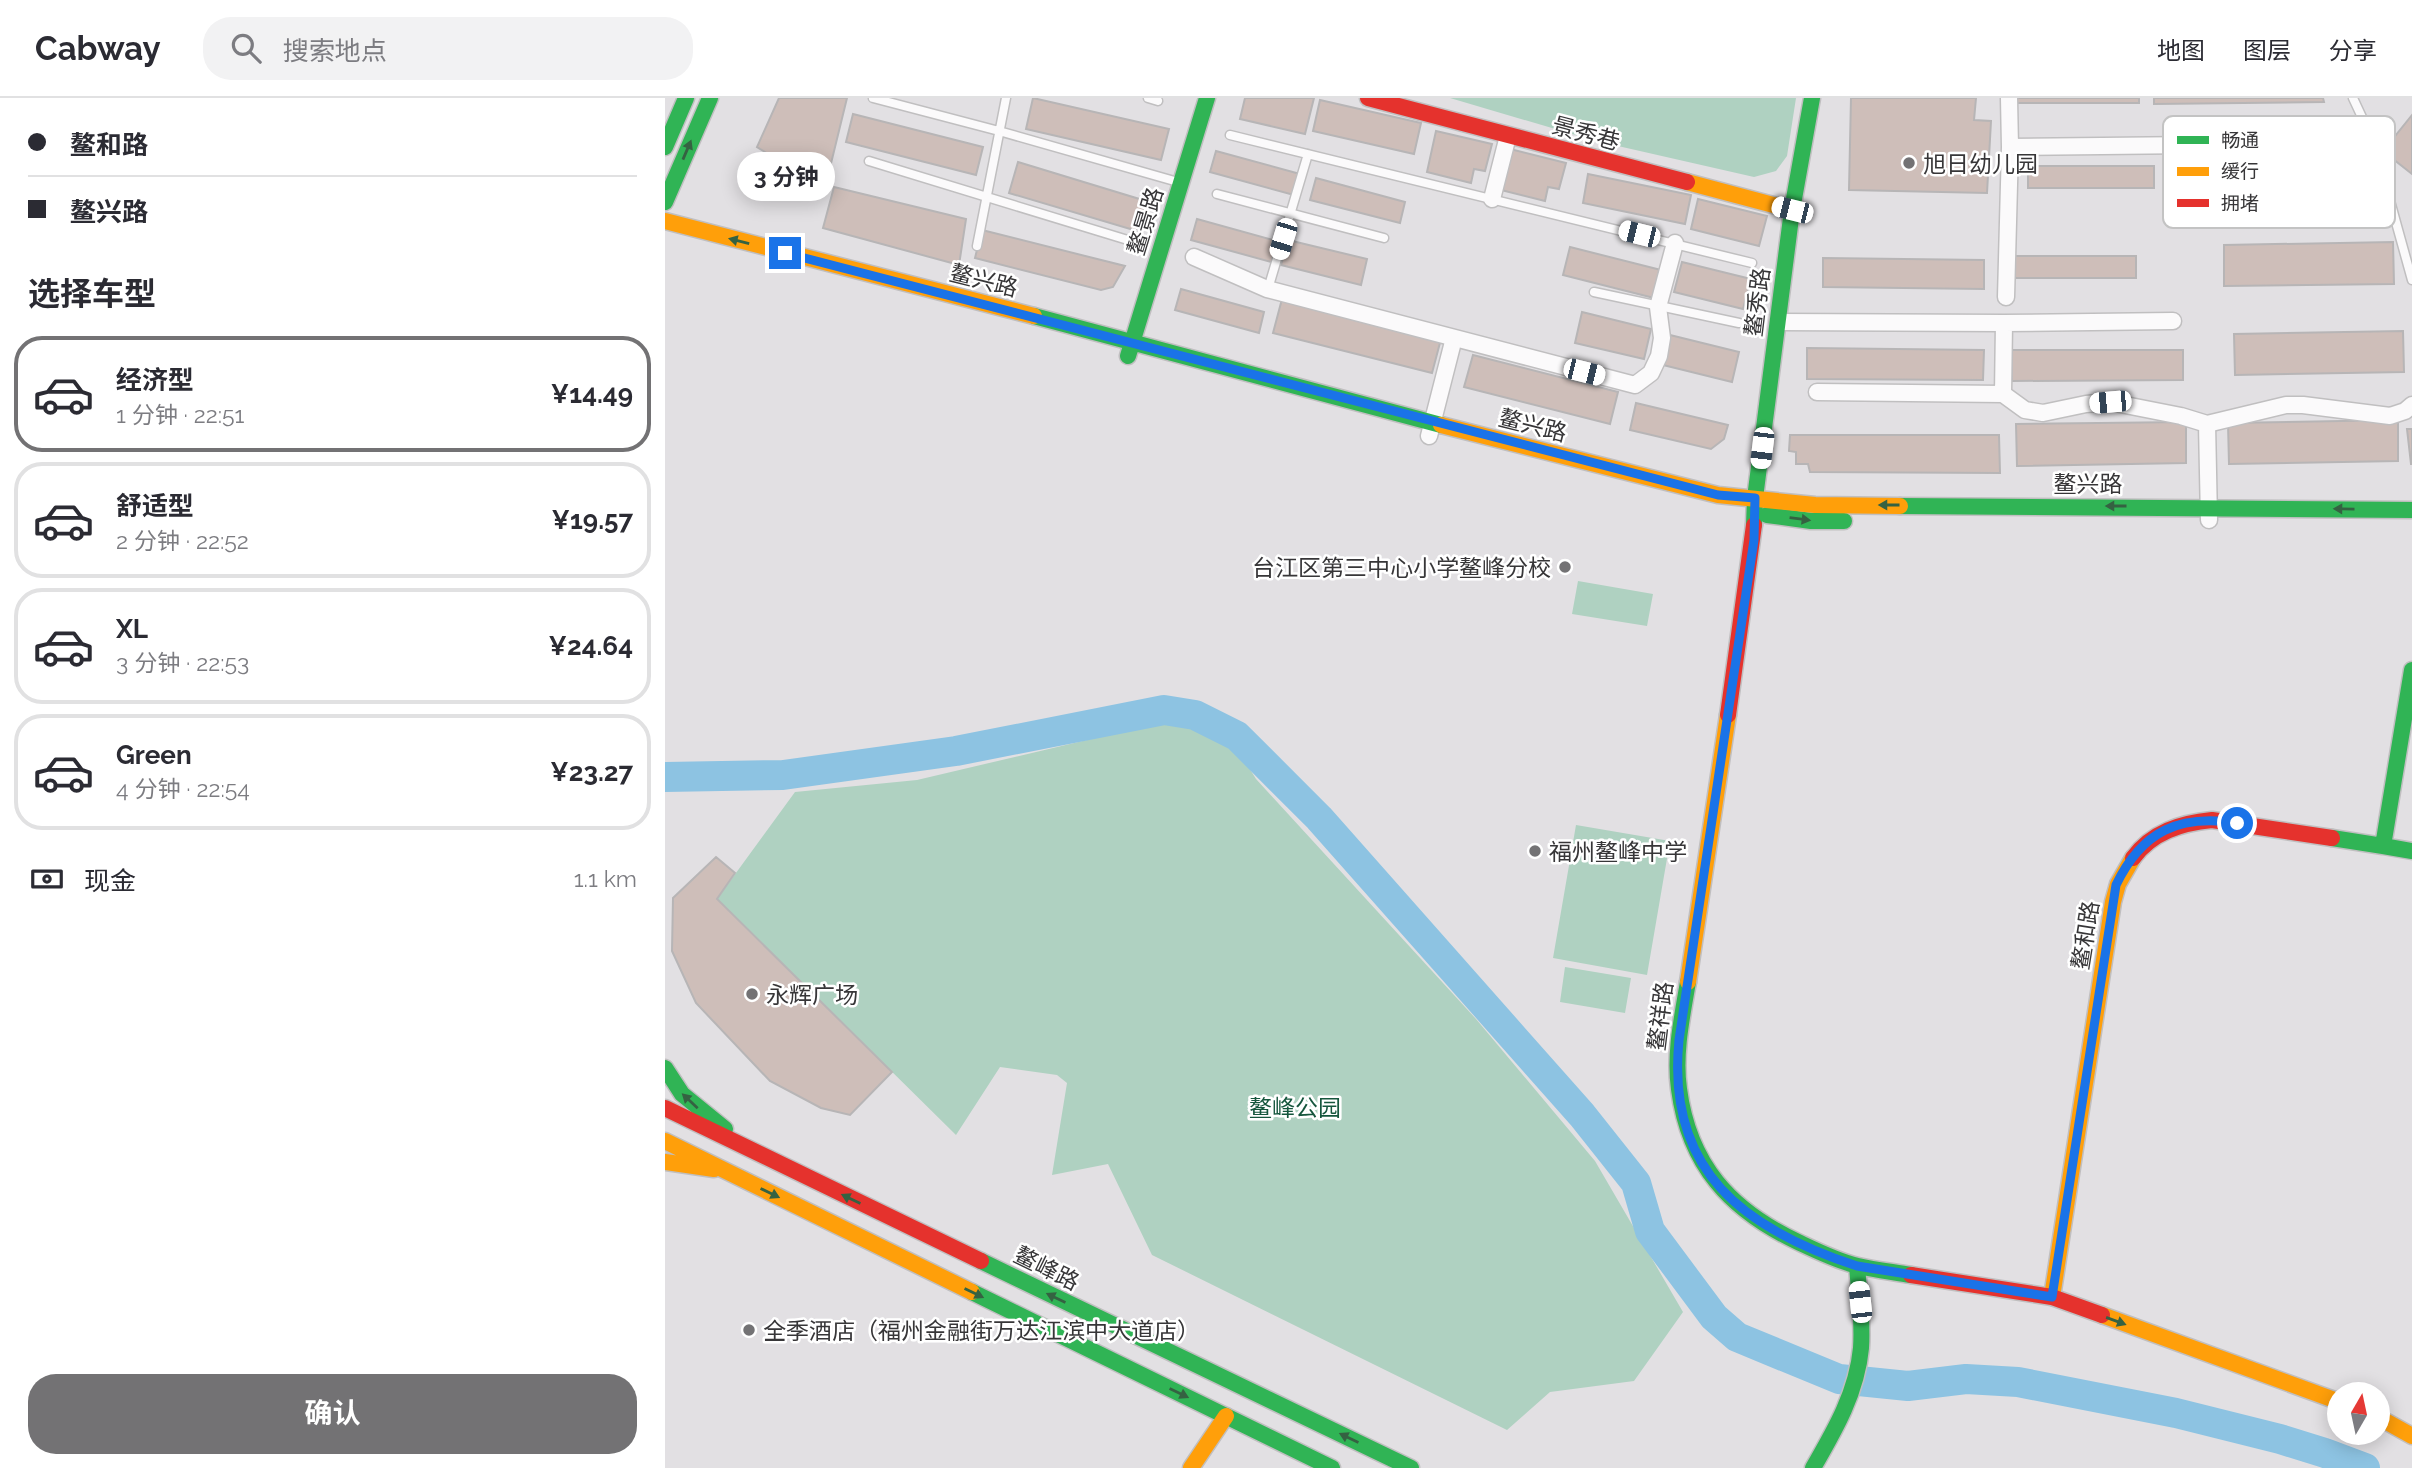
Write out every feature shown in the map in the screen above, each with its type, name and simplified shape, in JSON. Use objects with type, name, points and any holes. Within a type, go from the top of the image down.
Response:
[{"type":"main road","points":[[665,147],[686,98]]},
{"type":"main road","points":[[665,202],[710,98]]},
{"type":"main road","name":"鳌景路","points":[[1130,350],[1207,98]]},
{"type":"main road","name":"景秀巷","points":[[1368,98],[1792,210]]},
{"type":"main road","name":"鳌秀路","points":[[1755,506],[1792,210],[1812,98]]},
{"type":"main road","name":"鳌兴路","points":[[665,221],[1720,509],[1755,506],[1811,521],[2412,510]]},
{"type":"main road","name":"鳌兴路","points":[[665,237],[1130,350]]},
{"type":"main road","name":"鳌祥路","points":[[1755,506],[1754,540],[1676,1071],[1683,1119],[1694,1147],[1710,1174],[1730,1199],[1757,1221],[1826,1256],[1857,1266],[2052,1297],[2327,1397]]},
{"type":"main road","name":"鳌兴路","points":[[2209,513],[2412,524]]},
{"type":"main road","points":[[2383,846],[2412,670]]},
{"type":"main road","name":"鳌和路","points":[[2052,1297],[2116,885],[2130,862],[2152,839],[2165,830],[2195,820],[2212,820],[2412,851]]},
{"type":"main road","points":[[665,1068],[682,1094],[704,1114],[762,1156]]},
{"type":"main road","name":"鳌峰路","points":[[665,1108],[1411,1468]]},
{"type":"main road","points":[[665,1141],[1332,1468]]},
{"type":"main road","points":[[665,1162],[726,1171]]},
{"type":"main road","points":[[1813,1468],[1839,1423],[1852,1393],[1860,1361],[1862,1334],[1857,1266]]},
{"type":"main road","points":[[1191,1468],[1226,1416]]},
{"type":"main road","points":[[2391,1424],[2412,1436]]},
{"type":"street","points":[[2005,297],[2009,98]]},
{"type":"street","points":[[1492,199],[1508,136]]},
{"type":"street","points":[[2010,148],[2163,146]]},
{"type":"street","points":[[1194,257],[1268,289],[1635,385],[1651,373],[1659,356],[1662,338],[1658,307],[1675,243]]},
{"type":"street","points":[[1778,322],[2173,321]]},
{"type":"street","points":[[2003,394],[2004,323]]},
{"type":"street","points":[[1430,430],[1454,338]]},
{"type":"street","points":[[1817,392],[2003,394],[2025,410],[2043,413],[2110,402],[2207,424],[2286,405],[2303,404],[2390,416],[2405,411],[2412,405]]},
{"type":"street","points":[[2207,424],[2209,513]]},
{"type":"lane","points":[[873,98],[1181,183]]},
{"type":"lane","points":[[977,246],[1006,98]]},
{"type":"lane","points":[[1148,98],[1158,101]]},
{"type":"lane","points":[[2353,98],[2361,116]]},
{"type":"lane","points":[[1230,135],[1752,263]]},
{"type":"lane","points":[[1268,289],[1308,154]]},
{"type":"lane","points":[[869,161],[1131,241]]},
{"type":"lane","points":[[1217,194],[1384,239]]},
{"type":"lane","points":[[2395,219],[2412,280]]},
{"type":"lane","points":[[1594,292],[1739,323]]},
{"type":"green space","points":[[1450,98],[1796,98],[1787,156],[1776,171],[1754,177],[1596,141]]},
{"type":"green space","points":[[1578,581],[1653,594],[1647,626],[1572,614]]},
{"type":"green space","name":"鳌峰公园","points":[[1163,722],[1193,727],[1229,745],[1256,779],[1476,1019],[1595,1161],[1683,1312],[1634,1381],[1550,1392],[1507,1430],[1152,1255],[1108,1164],[1052,1175],[1067,1083],[1057,1075],[1000,1067],[956,1135],[717,899],[795,792],[917,780]]},
{"type":"green space","points":[[1576,825],[1670,841],[1647,975],[1553,958]]},
{"type":"green space","points":[[1565,967],[1631,978],[1625,1013],[1560,1002]]},
{"type":"building","points":[[779,98],[847,98],[825,188],[801,179],[794,186],[768,175],[776,159],[757,147]]},
{"type":"building","points":[[1033,98],[1169,129],[1161,160],[1026,129]]},
{"type":"building","points":[[1245,98],[1314,98],[1305,134],[1240,119]]},
{"type":"building","points":[[1851,98],[1976,98],[1974,120],[1991,121],[1987,193],[1849,190]]},
{"type":"building","points":[[2013,98],[2139,98],[2139,103],[2013,103]]},
{"type":"building","points":[[2154,98],[2323,98],[2324,102],[2154,104]]},
{"type":"building","points":[[1320,100],[1421,123],[1414,154],[1313,131]]},
{"type":"building","points":[[853,114],[983,147],[976,175],[846,142]]},
{"type":"building","points":[[2412,115],[2412,174],[2395,161],[2395,136]]},
{"type":"building","points":[[1436,131],[1492,144],[1485,171],[1474,169],[1471,183],[1427,172]]},
{"type":"building","points":[[1510,149],[1566,163],[1559,189],[1548,187],[1545,201],[1501,190]]},
{"type":"building","points":[[1216,151],[1300,174],[1294,195],[1210,172]]},
{"type":"building","points":[[1018,162],[1146,201],[1137,231],[1009,193]]},
{"type":"building","points":[[2028,166],[2154,166],[2154,188],[2028,188]]},
{"type":"building","points":[[1588,174],[1691,195],[1685,224],[1583,203]]},
{"type":"building","points":[[1316,178],[1405,202],[1400,223],[1310,200]]},
{"type":"building","points":[[834,187],[966,219],[959,265],[823,228]]},
{"type":"building","points":[[1698,199],[1767,216],[1759,246],[1691,229]]},
{"type":"building","points":[[1197,219],[1280,242],[1275,263],[1191,240]]},
{"type":"building","points":[[982,230],[1125,266],[1113,287],[1101,290],[975,258]]},
{"type":"building","points":[[1288,240],[1367,259],[1361,285],[1281,265]]},
{"type":"building","points":[[2393,242],[2394,284],[2224,286],[2224,245]]},
{"type":"building","points":[[1570,247],[1661,270],[1654,298],[1563,275]]},
{"type":"building","points":[[2010,256],[2136,256],[2136,278],[2011,278]]},
{"type":"building","points":[[1823,258],[1984,260],[1984,289],[1823,287]]},
{"type":"building","points":[[1682,262],[1751,279],[1743,309],[1674,292]]},
{"type":"building","points":[[1181,289],[1264,312],[1259,333],[1175,310]]},
{"type":"building","points":[[1282,299],[1441,339],[1432,373],[1273,333]]},
{"type":"building","points":[[1582,312],[1651,329],[1644,359],[1575,343]]},
{"type":"building","points":[[2403,331],[2404,372],[2235,375],[2234,334]]},
{"type":"building","points":[[1670,335],[1739,352],[1732,382],[1663,365]]},
{"type":"building","points":[[1807,348],[1984,350],[1983,380],[1807,379]]},
{"type":"building","points":[[2011,350],[2183,350],[2183,380],[2012,381]]},
{"type":"building","points":[[1473,355],[1618,392],[1610,424],[1464,387]]},
{"type":"building","points":[[1636,403],[1728,425],[1724,439],[1711,449],[1630,430]]},
{"type":"building","points":[[2398,420],[2398,461],[2229,464],[2228,423]]},
{"type":"building","points":[[2186,422],[2186,463],[2017,466],[2016,424]]},
{"type":"building","points":[[2407,429],[2412,429],[2412,464],[2411,464]]},
{"type":"building","points":[[1790,435],[1999,435],[2000,473],[1810,472],[1808,464],[1796,464],[1796,452],[1789,451]]},
{"type":"building","name":"永辉广场","points":[[716,857],[735,873],[717,899],[892,1072],[850,1115],[821,1108],[770,1081],[696,1003],[672,951],[673,898]]},
{"type":"waterway","points":[[665,777],[783,775],[956,751],[1164,710],[1195,715],[1237,736],[1319,818],[1582,1115],[1636,1183],[1650,1231],[1714,1317],[1737,1337],[1839,1379],[1908,1386],[1966,1379],[2018,1382],[2176,1413],[2280,1439],[2365,1468]]},
{"type":"traffic: fast","points":[[665,147],[686,98]]},
{"type":"traffic: fast","points":[[665,202],[710,98]]},
{"type":"traffic: fast","points":[[1128,356],[1207,98]]},
{"type":"traffic: fast","points":[[1754,525],[1755,498],[1792,210],[1812,98]]},
{"type":"traffic: fast","points":[[1034,316],[1441,425]]},
{"type":"traffic: fast","points":[[1900,506],[2412,510]]},
{"type":"traffic: fast","points":[[1767,515],[1811,521],[1844,521]]},
{"type":"traffic: fast","points":[[2332,838],[2383,846],[2412,670]]},
{"type":"traffic: fast","points":[[2383,846],[2412,851]]},
{"type":"traffic: fast","points":[[1688,982],[1678,1049],[1679,1089],[1692,1140],[1717,1182],[1733,1200],[1752,1215],[1827,1256],[1871,1269],[1911,1275]]},
{"type":"traffic: fast","points":[[665,1068],[682,1094],[725,1129]]},
{"type":"traffic: fast","points":[[981,1261],[1411,1468]]},
{"type":"traffic: fast","points":[[1813,1468],[1844,1410],[1859,1364],[1861,1327],[1857,1266]]},
{"type":"traffic: fast","points":[[972,1292],[1332,1468]]},
{"type":"traffic: slow","points":[[1687,182],[1792,210]]},
{"type":"traffic: slow","points":[[665,221],[1034,316]]},
{"type":"traffic: slow","points":[[1441,425],[1718,495],[1815,505],[1900,506]]},
{"type":"traffic: slow","points":[[1688,982],[1728,715]]},
{"type":"traffic: slow","points":[[2052,1297],[2113,902],[2118,884],[2133,858]]},
{"type":"traffic: slow","points":[[665,1141],[972,1292]]},
{"type":"traffic: slow","points":[[665,1162],[714,1169]]},
{"type":"traffic: slow","points":[[2102,1315],[2327,1397]]},
{"type":"traffic: slow","points":[[1191,1468],[1226,1416]]},
{"type":"traffic: slow","points":[[2391,1424],[2412,1436]]},
{"type":"traffic: jam","points":[[1368,98],[1687,182]]},
{"type":"traffic: jam","points":[[1728,715],[1754,525]]},
{"type":"traffic: jam","points":[[2133,858],[2149,842],[2168,830],[2212,820],[2332,838]]},
{"type":"traffic: jam","points":[[665,1108],[981,1261]]},
{"type":"traffic: jam","points":[[1911,1275],[2052,1297],[2102,1315]]},
{"type":"place","name":"旭日幼儿园","points":[[1909,163]]},
{"type":"place","name":"台江区第三中心小学鳌峰分校","points":[[1565,567]]},
{"type":"place","name":"福州鳌峰中学","points":[[1535,851]]},
{"type":"place","name":"永辉广场","points":[[752,994]]},
{"type":"place","name":"全季酒店（福州金融街万达江滨中大道店）","points":[[749,1330]]},
{"type":"route","points":[[785,253],[1102,334],[1432,423],[1718,495],[1755,498],[1754,540],[1676,1071],[1683,1119],[1688,1133],[1700,1160],[1720,1188],[1757,1221],[1826,1256],[1857,1266],[2052,1297],[2116,885],[2140,850],[2165,830],[2195,820],[2237,823]]}]
